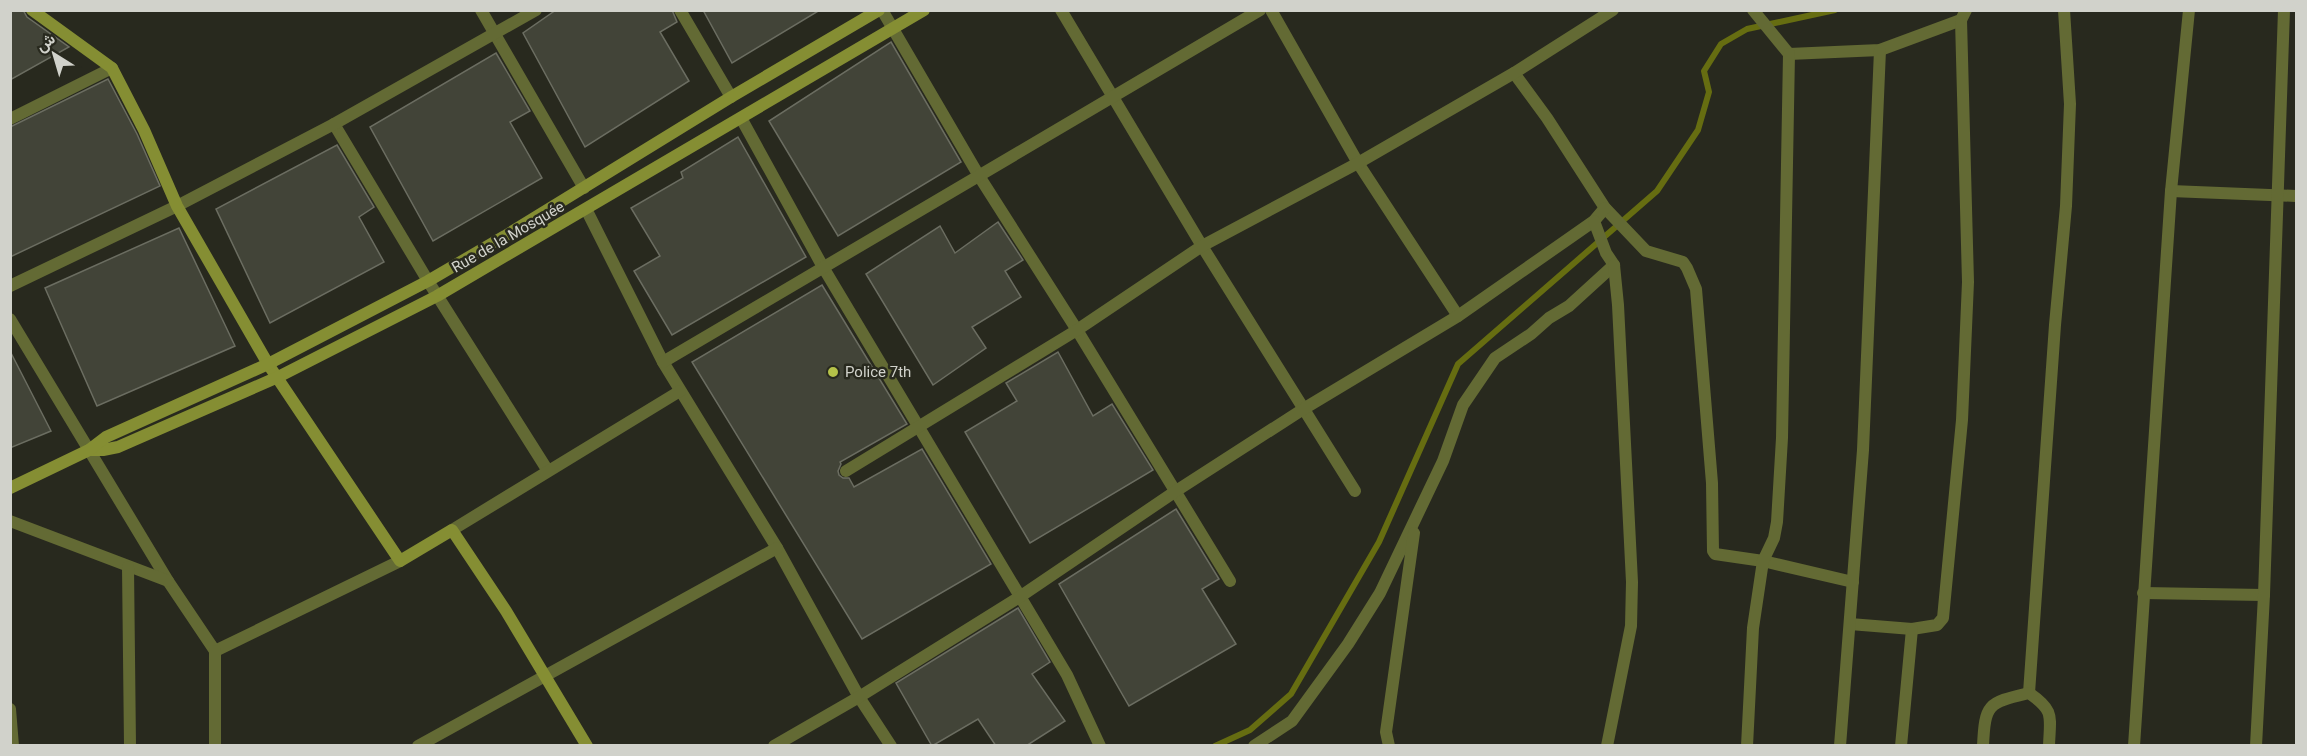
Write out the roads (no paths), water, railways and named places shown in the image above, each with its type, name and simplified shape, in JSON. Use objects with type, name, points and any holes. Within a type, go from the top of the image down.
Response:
[{"type":"main road","points":[[32,10],[112,68],[144,130],[177,206],[268,364],[400,561],[452,530],[506,611],[587,746]]},
{"type":"main road","points":[[10,488],[89,450],[106,437],[268,364],[428,280],[880,10]]},
{"type":"main road","name":"Rue de la Mosquée","points":[[89,450],[118,447],[278,377],[437,296],[924,10]]},
{"type":"street","points":[[481,10],[585,188]]},
{"type":"street","points":[[10,286],[177,206],[334,124],[536,10]]},
{"type":"street","points":[[680,10],[731,97]]},
{"type":"street","points":[[880,10],[893,28],[979,176],[1077,330],[1230,581]]},
{"type":"street","points":[[1061,10],[1202,246],[1355,490]]},
{"type":"street","points":[[663,362],[1260,10]]},
{"type":"street","points":[[1271,10],[1359,163],[1458,316]]},
{"type":"street","points":[[846,471],[1077,330],[1202,246],[1359,163],[1514,73],[1613,10]]},
{"type":"street","points":[[1747,746],[1753,628],[1763,561],[1774,538],[1777,522],[1782,438],[1789,54],[1753,10]]},
{"type":"street","points":[[2028,693],[2054,336],[2066,206],[2070,104],[2064,10]]},
{"type":"street","points":[[2134,746],[2171,191],[2189,10]]},
{"type":"street","points":[[2256,746],[2264,596],[2284,10]]},
{"type":"street","points":[[1789,54],[1880,50],[1964,15],[1968,282],[1962,420],[1942,618],[1937,625],[1912,629],[1850,624]]},
{"type":"street","points":[[1840,746],[1863,450],[1880,50]]},
{"type":"street","points":[[10,119],[112,68]]},
{"type":"street","points":[[1514,73],[1547,118],[1605,208],[1646,251],[1676,259],[1687,268],[1696,290],[1712,483],[1712,548],[1715,554],[1763,561],[1853,582]]},
{"type":"street","points":[[741,118],[823,267],[1067,675],[1100,746]]},
{"type":"street","points":[[334,124],[437,296],[548,471]]},
{"type":"street","points":[[2171,191],[2296,196]]},
{"type":"street","points":[[774,746],[859,697],[1021,596],[1176,491],[1305,408],[1458,316],[1594,220],[1605,208]]},
{"type":"street","points":[[586,209],[663,362],[777,548],[859,697],[891,746]]},
{"type":"street","points":[[1594,220],[1606,253],[1614,266],[1632,582],[1631,626],[1607,746]]},
{"type":"street","points":[[1254,746],[1292,721],[1348,644],[1380,592],[1415,521],[1443,460],[1463,405],[1495,358],[1569,306],[1614,266]]},
{"type":"street","points":[[10,320],[168,581],[214,651],[215,746]]},
{"type":"street","points":[[452,530],[680,391]]},
{"type":"street","points":[[10,520],[168,581]]},
{"type":"street","points":[[1389,746],[1386,732],[1415,521]]},
{"type":"street","points":[[417,746],[777,548]]},
{"type":"street","points":[[214,651],[400,561]]},
{"type":"street","points":[[128,567],[130,746]]},
{"type":"street","points":[[2144,592],[2264,596]]},
{"type":"street","points":[[1901,746],[1912,629]]},
{"type":"street","points":[[1983,746],[1984,718],[1990,707],[2009,697],[2028,693],[2045,705],[2050,714],[2049,746]]},
{"type":"street","points":[[10,709],[13,746]]},
{"type":"waterway","points":[[1215,746],[1250,730],[1291,694],[1379,542],[1458,364],[1657,191],[1698,130],[1709,92],[1704,71],[1721,44],[1747,29],[1835,10]]},
{"type":"place","name":"Police 7th","points":[[833,372]]}]
